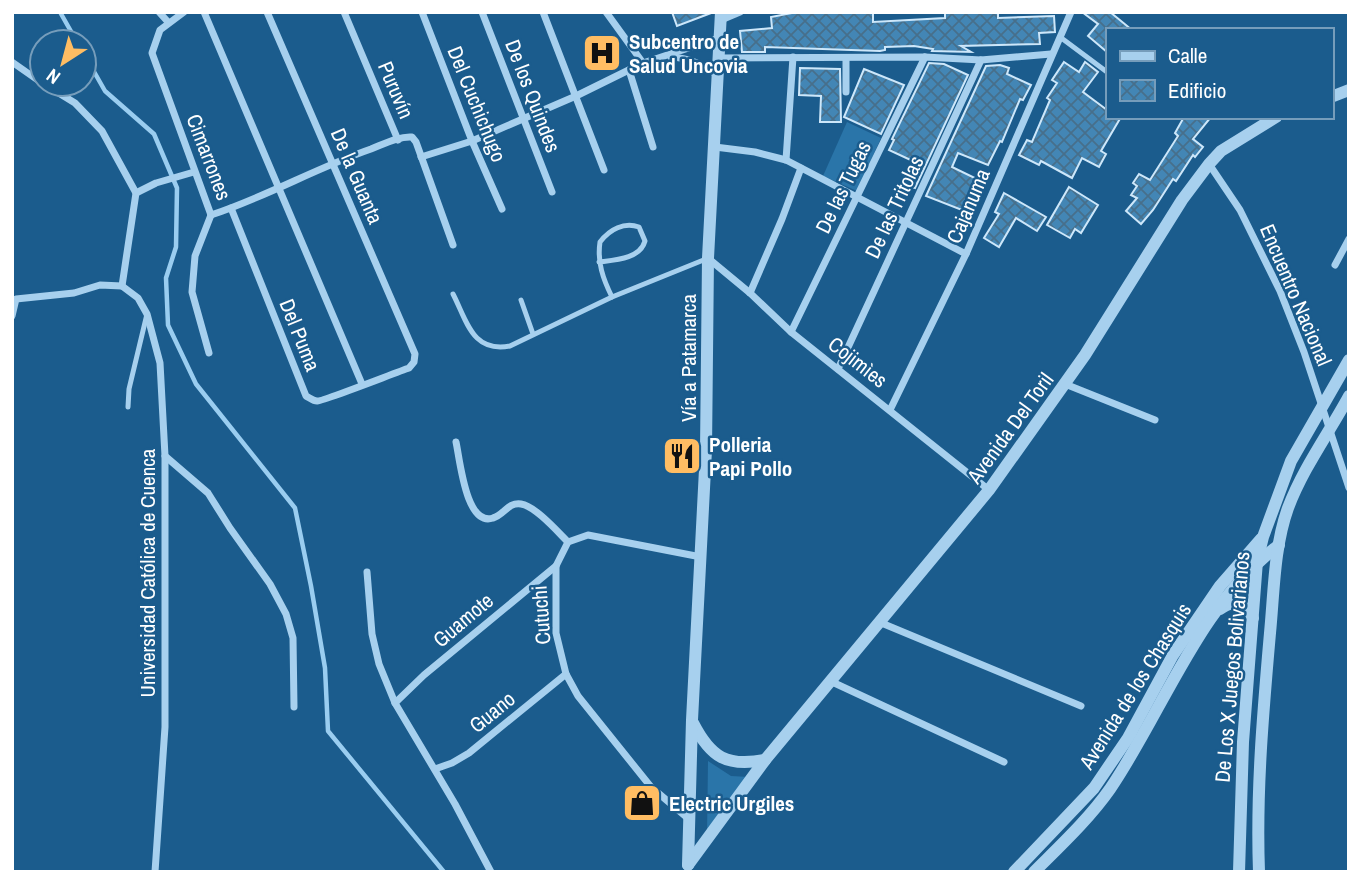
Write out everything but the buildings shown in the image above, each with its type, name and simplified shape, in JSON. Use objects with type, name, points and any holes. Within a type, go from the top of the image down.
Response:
[{"type":"street","points":[[159,12],[168,22],[184,12]]},
{"type":"street","points":[[204,12],[362,384]]},
{"type":"street","name":"De la Guanta","points":[[267,12],[415,354]]},
{"type":"street","name":"Puruvín","points":[[344,12],[398,139],[412,137],[421,157]]},
{"type":"street","name":"Del Cuchichugo","points":[[422,12],[472,141],[502,209]]},
{"type":"street","name":"De los Quindes","points":[[482,12],[552,192]]},
{"type":"street","points":[[543,12],[604,170]]},
{"type":"street","points":[[606,12],[643,63]]},
{"type":"street","points":[[720,16],[740,12]]},
{"type":"street","name":"Cajanuma","points":[[890,410],[966,254],[1071,12]]},
{"type":"street","name":"Vía a Patamarca","points":[[685,869],[690,820],[692,720],[706,450],[708,258],[720,16]]},
{"type":"street","name":"Cimarrones","points":[[168,22],[160,30],[152,53],[211,215],[333,162],[398,139]]},
{"type":"street","points":[[453,245],[421,157],[472,141],[576,96],[643,63],[719,38]]},
{"type":"street","points":[[719,58],[925,57],[981,60],[1051,54]]},
{"type":"street","points":[[666,56],[684,58],[707,67],[718,75]]},
{"type":"street","points":[[786,160],[793,57]]},
{"type":"street","name":"De las Tugas","points":[[791,332],[925,57]]},
{"type":"street","points":[[846,58],[846,92]]},
{"type":"street","name":"De las Tritolas","points":[[838,369],[981,60]]},
{"type":"street","points":[[12,62],[28,73]]},
{"type":"street","points":[[629,69],[653,147]]},
{"type":"street","points":[[12,316],[14,299],[74,293],[100,285],[122,286],[136,193],[103,131],[67,98]]},
{"type":"street","name":"Avenida Del Toril","points":[[685,869],[765,760],[989,490],[1065,384],[1182,200],[1209,164],[1221,151],[1273,119]]},
{"type":"street","points":[[715,147],[755,152],[786,160],[966,254]]},
{"type":"street","name":"Encuentro Nacional","points":[[1209,164],[1240,210],[1280,291],[1349,488]]},
{"type":"street","points":[[750,293],[801,168]]},
{"type":"street","points":[[136,193],[149,186],[194,172]]},
{"type":"street","name":"Del Puma","points":[[231,208],[306,396],[317,402],[409,368],[414,362],[415,354]]},
{"type":"street","points":[[209,353],[192,292],[195,256],[211,215]]},
{"type":"street","points":[[1335,265],[1349,239]]},
{"type":"street","name":"Cojimìes","points":[[708,258],[791,332],[989,490]]},
{"type":"street","name":"Universidad Católica de Cuenca","points":[[122,286],[138,298],[147,314],[160,363],[165,456],[165,727],[155,872]]},
{"type":"street","name":"De Los X Juegos Bolivarianos","points":[[1239,872],[1243,742],[1257,561],[1291,461],[1349,360]]},
{"type":"street","points":[[1065,384],[1155,420]]},
{"type":"street","name":"De Los X Juegos Bolivarianos","points":[[1259,872],[1258,799],[1261,746],[1279,545],[1285,519],[1301,478],[1349,396]]},
{"type":"street","points":[[456,442],[471,509],[483,519],[494,519],[513,504],[524,504],[568,541],[588,535],[701,557]]},
{"type":"street","points":[[165,456],[208,493],[270,584],[286,614],[293,638],[294,707]]},
{"type":"street","name":"Avenida de los Chasquis","points":[[1014,872],[1094,788],[1128,738],[1173,655],[1220,586],[1263,537],[1285,519]]},
{"type":"street","name":"Cutuchi","points":[[568,541],[556,566],[556,633],[566,674],[578,696],[651,787],[690,820]]},
{"type":"street","name":"Avenida de los Chasquis","points":[[1034,872],[1108,791],[1140,740],[1181,662],[1257,561],[1279,545]]},
{"type":"street","name":"Guamote","points":[[395,703],[424,675],[556,566]]},
{"type":"street","points":[[367,572],[372,634],[379,664],[395,703],[435,769],[491,872]]},
{"type":"street","points":[[1217,612],[1231,603],[1242,604],[1249,608],[1254,618]]},
{"type":"street","points":[[879,622],[1081,706]]},
{"type":"street","name":"Guano","points":[[435,769],[469,754],[566,674]]},
{"type":"street","points":[[830,681],[1004,762]]},
{"type":"street","points":[[692,720],[703,742],[714,753],[740,764],[765,760]]},
{"type":"lane","points":[[1060,37],[1106,71]]},
{"type":"lane","points":[[599,262],[622,259],[641,250],[645,241],[639,227],[630,224],[615,228],[600,242],[599,262],[612,297]]},
{"type":"lane","points":[[453,294],[474,336],[489,346],[510,346],[612,297],[708,258]]},
{"type":"lane","points":[[520,300],[533,334]]},
{"type":"lane","points":[[128,407],[129,389],[147,314]]},
{"type":"shaded area","points":[[847,122],[881,138],[857,191],[823,176]]},
{"type":"shaded area","points":[[708,761],[731,776],[749,777],[707,837]]},
{"type":"waterway","points":[[60,12],[69,28]]},
{"type":"waterway","points":[[98,79],[105,91],[154,134],[177,188],[176,247],[166,278],[168,325],[196,384],[295,508],[325,668],[328,731],[444,872]]},
{"type":"place","name":"Subcentro de Salud Uncovia","points":[[602,53]]},
{"type":"place","name":"Polleria Papi Pollo","points":[[682,456]]},
{"type":"place","name":"Electric Urgiles","points":[[642,803]]}]
